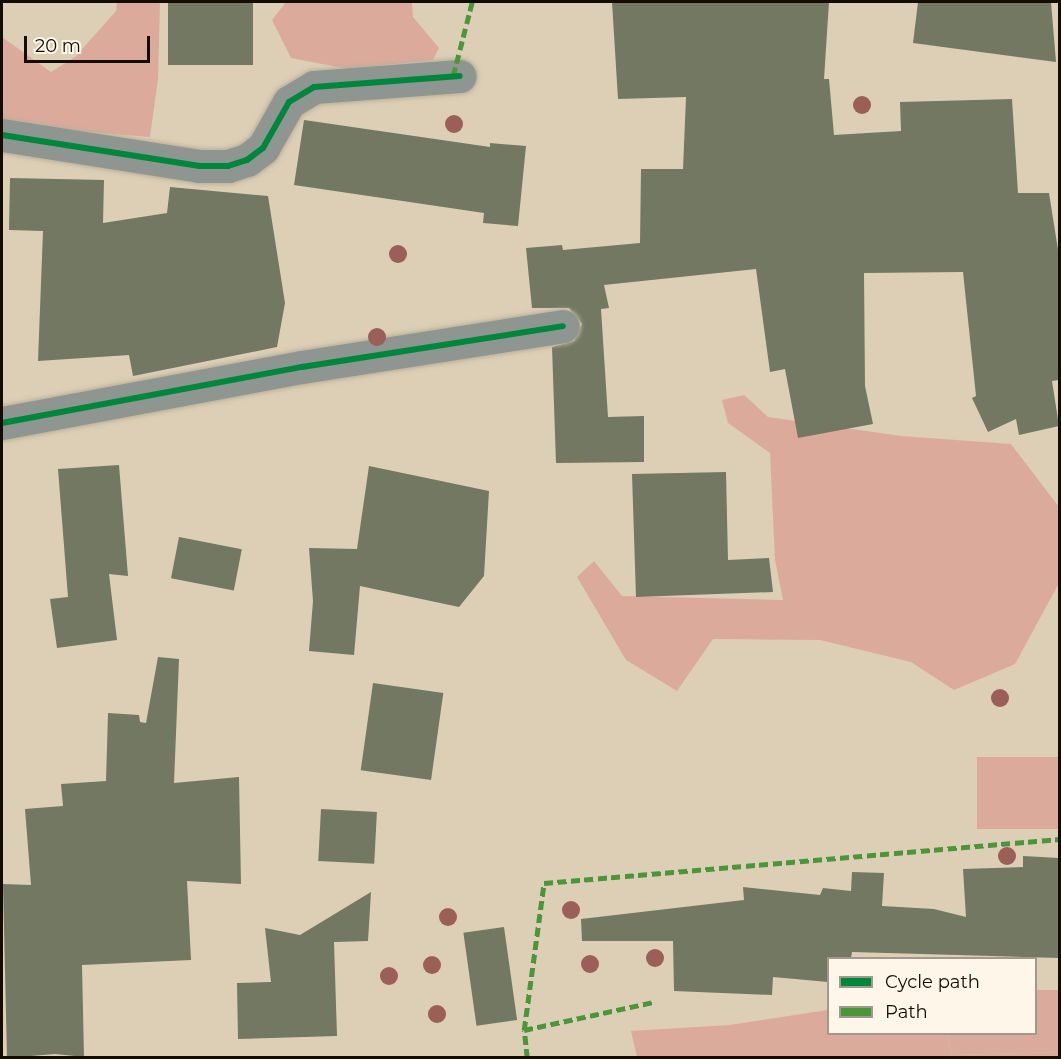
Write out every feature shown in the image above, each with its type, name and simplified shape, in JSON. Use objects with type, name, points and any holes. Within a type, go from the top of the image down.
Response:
[{"type":"street","points":[[2,135],[200,166],[228,166],[247,160],[263,148],[289,102],[314,87],[460,76]]},
{"type":"street","points":[[2,423],[302,367],[563,326]]},
{"type":"shaded area","points":[[117,2],[160,2],[158,79],[150,137],[2,125],[2,37],[51,72],[75,57],[116,11]]},
{"type":"shaded area","points":[[286,2],[412,2],[413,17],[439,48],[433,60],[348,69],[291,58],[272,20]]},
{"type":"shaded area","points":[[744,395],[768,417],[901,436],[1011,444],[1059,507],[1059,583],[1015,664],[954,690],[911,662],[820,640],[713,639],[677,691],[626,660],[577,577],[594,561],[622,596],[783,600],[775,560],[770,453],[728,423],[722,400]]},
{"type":"shaded area","points":[[977,757],[1059,757],[1059,829],[977,829]]},
{"type":"shaded area","points":[[1037,990],[1059,990],[1059,1052],[952,1055],[947,1035],[1037,1035]]},
{"type":"shaded area","points":[[827,1010],[827,1035],[947,1035],[952,1055],[1059,1052],[1059,1057],[637,1057],[631,1031],[729,1025]]},
{"type":"building","points":[[168,2],[253,2],[253,65],[168,65]]},
{"type":"building","points":[[612,2],[829,2],[824,79],[829,79],[834,135],[901,131],[900,102],[1012,99],[1018,193],[1049,193],[1059,256],[1059,380],[1052,381],[1059,426],[1019,435],[1016,419],[988,432],[972,398],[976,396],[963,272],[864,273],[865,386],[873,424],[798,438],[785,369],[770,372],[756,269],[604,285],[609,308],[601,309],[608,417],[644,416],[644,462],[556,463],[552,347],[574,341],[582,324],[569,308],[532,308],[526,248],[562,245],[563,250],[640,243],[641,169],[683,169],[686,97],[618,99]]},
{"type":"building","points":[[918,2],[1051,2],[1056,62],[913,43]]},
{"type":"building","points":[[304,120],[490,147],[490,143],[526,146],[518,226],[483,223],[484,213],[294,185]]},
{"type":"building","points":[[10,178],[104,180],[103,223],[167,213],[170,187],[268,196],[285,303],[277,347],[133,376],[129,355],[38,361],[43,231],[9,230]]},
{"type":"building","points":[[119,465],[128,576],[109,574],[117,640],[57,648],[50,599],[68,597],[58,469]]},
{"type":"building","points":[[369,466],[489,491],[484,576],[459,607],[360,586],[354,655],[309,651],[313,601],[309,548],[357,549]]},
{"type":"building","points":[[726,472],[728,560],[769,558],[773,592],[636,597],[632,474]]},
{"type":"building","points":[[179,537],[242,549],[234,590],[171,578]]},
{"type":"building","points":[[158,657],[179,659],[174,783],[239,777],[241,884],[187,881],[191,960],[82,965],[84,1057],[55,1054],[7,1058],[3,884],[31,885],[25,809],[63,806],[61,784],[106,781],[108,713],[139,715],[140,722],[146,723]]},
{"type":"building","points":[[373,683],[443,693],[431,780],[361,770]]},
{"type":"building","points":[[321,809],[377,812],[374,864],[318,861]]},
{"type":"building","points":[[1023,856],[1059,858],[1059,958],[852,952],[851,957],[827,957],[827,982],[773,977],[772,995],[674,991],[673,941],[582,941],[581,919],[744,900],[743,887],[820,895],[823,888],[851,891],[852,872],[884,873],[882,906],[934,909],[966,917],[963,869],[1023,867]]},
{"type":"building","points":[[371,892],[368,941],[334,942],[337,1036],[238,1039],[237,983],[271,982],[265,928],[300,935]]},
{"type":"building","points":[[504,927],[517,1020],[476,1026],[463,933]]},
{"type":"marked path","points":[[453,76],[472,2]]},
{"type":"marked path","points":[[527,1058],[524,1030],[544,883],[1060,839]]},
{"type":"marked path","points":[[524,1030],[654,1002]]},
{"type":"cycle path","points":[[2,135],[200,166],[228,166],[247,160],[263,148],[289,102],[314,87],[460,76]]},
{"type":"cycle path","points":[[2,423],[302,367],[563,326]]}]
